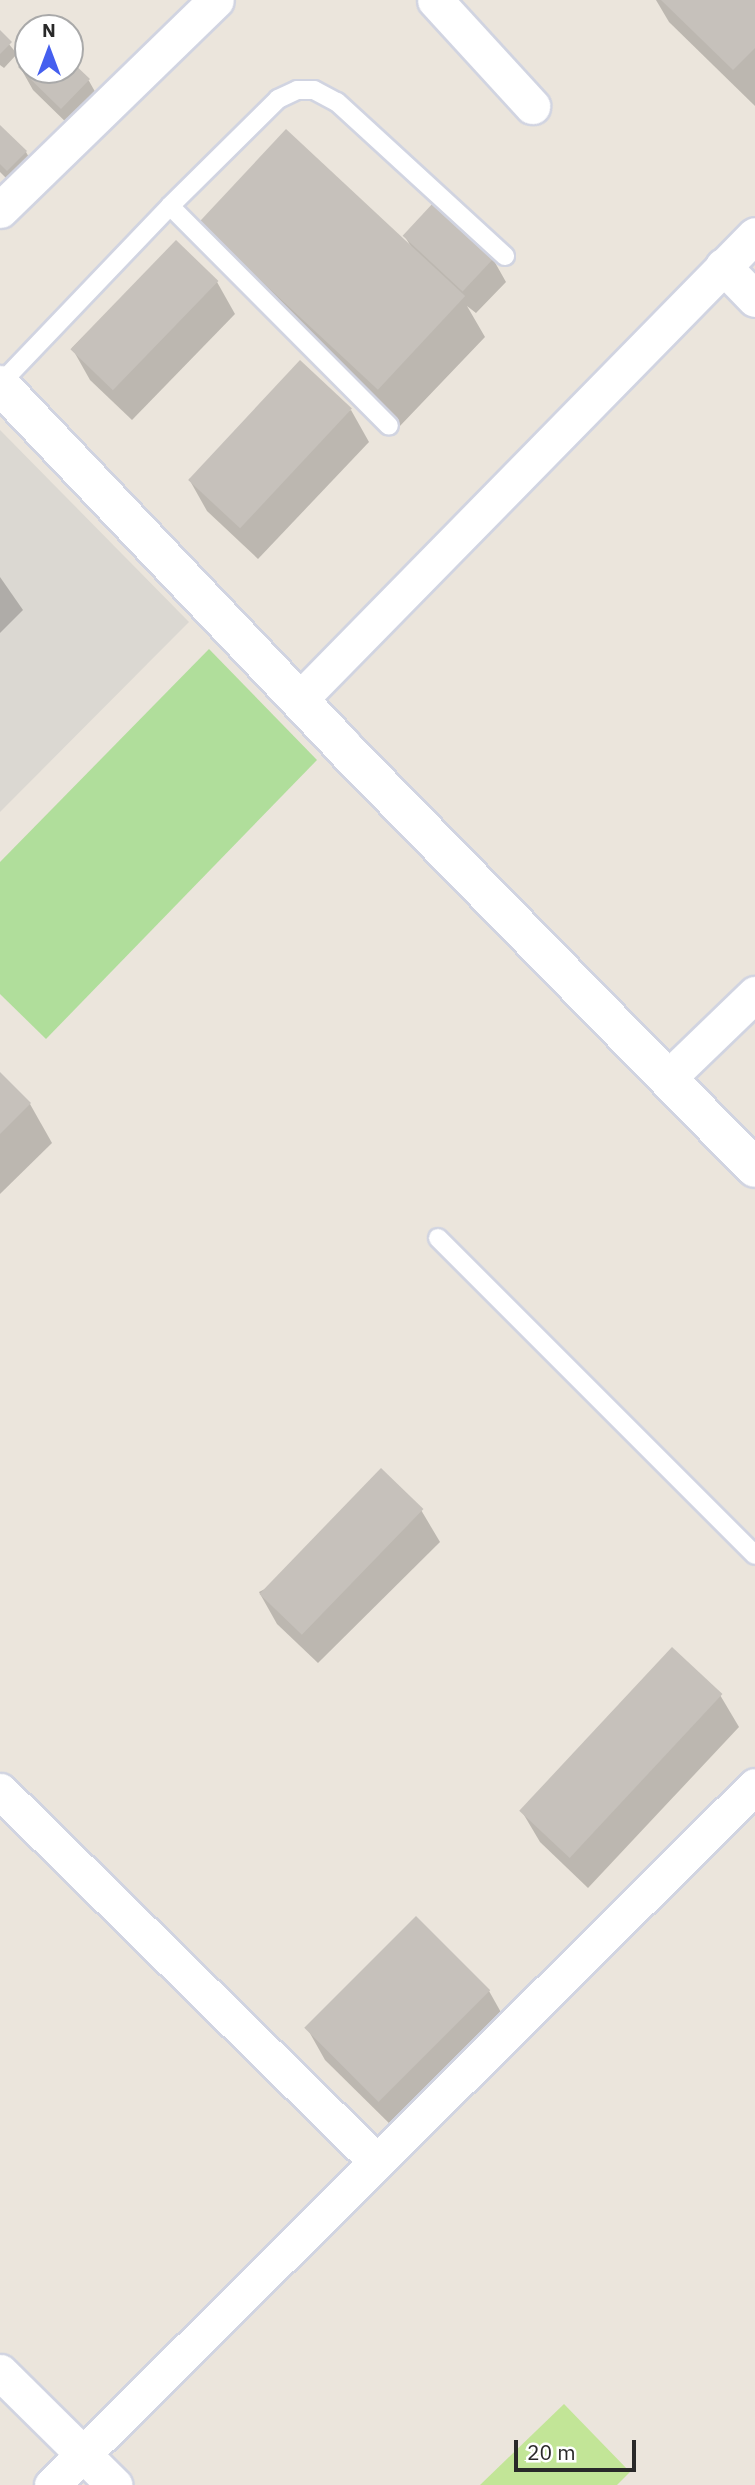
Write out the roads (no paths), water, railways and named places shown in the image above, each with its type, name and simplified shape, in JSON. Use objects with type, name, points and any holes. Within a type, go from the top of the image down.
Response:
[{"type":"main road","points":[[0,385],[755,1168]]},
{"type":"street","points":[[0,210],[216,0]]},
{"type":"street","points":[[435,0],[532,106]]},
{"type":"street","points":[[301,698],[755,235]]},
{"type":"street","points":[[723,266],[755,299]]},
{"type":"street","points":[[668,1078],[755,994]]},
{"type":"street","points":[[52,2485],[755,1786]]},
{"type":"street","points":[[0,1791],[376,2161]]},
{"type":"street","points":[[0,2372],[84,2451],[114,2485]]},
{"type":"lane","points":[[0,385],[170,206],[278,99],[297,90],[314,90],[337,102],[505,256]]},
{"type":"lane","points":[[170,206],[389,426]]},
{"type":"lane","points":[[438,1238],[755,1555]]}]
